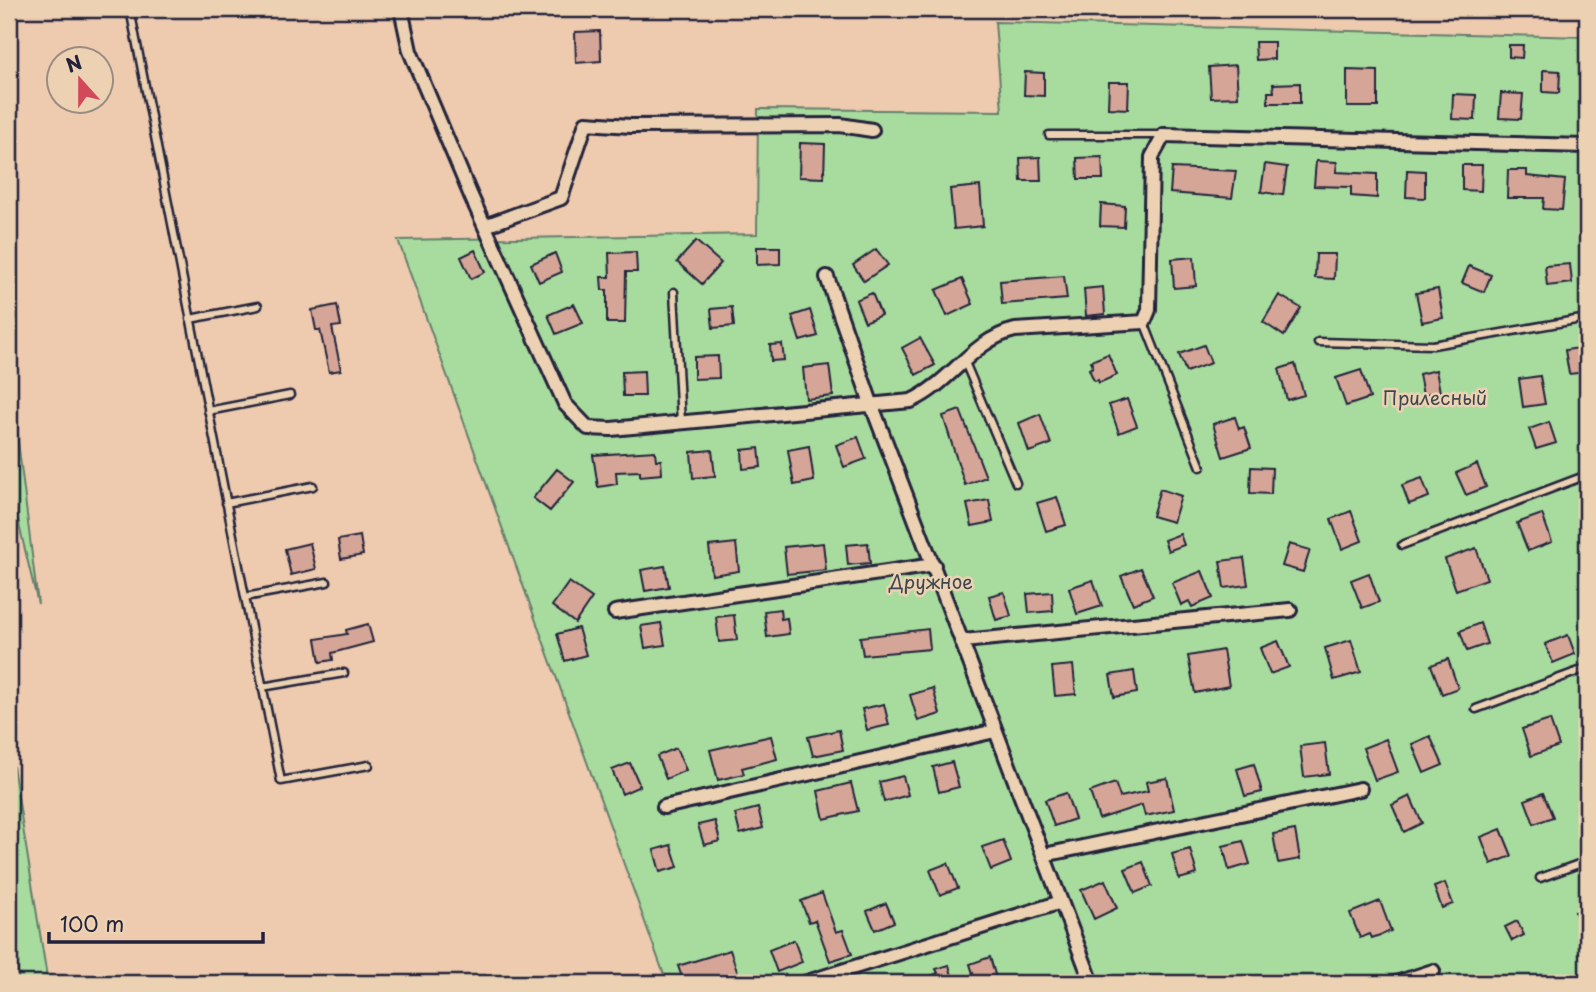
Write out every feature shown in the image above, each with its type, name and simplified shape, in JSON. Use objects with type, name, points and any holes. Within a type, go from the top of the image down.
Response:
[{"type":"street","points":[[401,9],[410,51],[485,226],[565,404],[588,428],[681,423],[911,401],[930,393],[964,360],[997,334],[1016,330],[1144,322],[1149,310],[1152,157],[1164,135],[1587,146]]},
{"type":"street","points":[[485,226],[561,198],[586,123],[631,127],[840,125],[872,130]]},
{"type":"street","points":[[827,277],[872,406],[1092,983]]},
{"type":"street","points":[[615,612],[934,565]]},
{"type":"street","points":[[963,641],[1290,610]]},
{"type":"street","points":[[664,807],[995,731]]},
{"type":"street","points":[[1044,855],[1360,789]]},
{"type":"street","points":[[804,983],[1061,902]]},
{"type":"street","points":[[1396,983],[1433,971]]},
{"type":"lane","points":[[130,9],[281,781],[369,765]]},
{"type":"lane","points":[[1049,135],[1164,135]]},
{"type":"lane","points":[[674,292],[681,423]]},
{"type":"lane","points":[[190,319],[258,306]]},
{"type":"lane","points":[[1318,342],[1433,345],[1587,318]]},
{"type":"lane","points":[[1144,322],[1201,467]]},
{"type":"lane","points":[[964,360],[1016,483]]},
{"type":"lane","points":[[208,411],[290,394]]},
{"type":"lane","points":[[1402,545],[1587,475]]},
{"type":"lane","points":[[226,503],[313,486]]},
{"type":"lane","points":[[245,597],[327,582]]},
{"type":"lane","points":[[1476,709],[1587,668]]},
{"type":"lane","points":[[262,687],[344,673]]},
{"type":"lane","points":[[1540,878],[1587,861]]},
{"type":"green space","name":"Дружное","points":[[995,22],[1587,37],[1587,983],[667,983],[398,240],[757,234],[758,109],[1002,111]]},
{"type":"green space","points":[[9,368],[38,604],[9,483]]},
{"type":"green space","points":[[9,741],[48,983],[19,983],[9,912]]},
{"type":"building","points":[[600,31],[601,61],[576,63],[575,32]]},
{"type":"building","points":[[1255,42],[1274,42],[1274,59],[1256,60]]},
{"type":"building","points":[[1509,45],[1523,45],[1522,58],[1509,57]]},
{"type":"building","points":[[1236,65],[1238,97],[1211,98],[1209,67]]},
{"type":"building","points":[[1347,70],[1378,71],[1378,107],[1347,107]]},
{"type":"building","points":[[1543,70],[1560,71],[1559,93],[1543,92]]},
{"type":"building","points":[[1025,72],[1044,73],[1044,96],[1024,95]]},
{"type":"building","points":[[1109,82],[1129,82],[1128,109],[1108,108]]},
{"type":"building","points":[[1300,83],[1300,103],[1268,103],[1268,92],[1274,92],[1273,84]]},
{"type":"building","points":[[1501,93],[1523,94],[1521,119],[1499,118]]},
{"type":"building","points":[[1453,94],[1476,95],[1475,120],[1452,119]]},
{"type":"building","points":[[800,143],[825,144],[824,178],[799,177]]},
{"type":"building","points":[[1040,157],[1041,181],[1021,181],[1020,158]]},
{"type":"building","points":[[1102,157],[1103,179],[1078,179],[1077,158]]},
{"type":"building","points":[[1316,161],[1337,162],[1336,172],[1377,174],[1377,198],[1351,196],[1351,187],[1314,186]]},
{"type":"building","points":[[1265,164],[1287,167],[1283,195],[1261,192]]},
{"type":"building","points":[[1462,165],[1482,165],[1481,191],[1462,190]]},
{"type":"building","points":[[1172,168],[1236,171],[1232,198],[1170,193]]},
{"type":"building","points":[[1407,170],[1425,171],[1425,198],[1406,197]]},
{"type":"building","points":[[1508,170],[1527,170],[1527,176],[1565,180],[1562,210],[1543,209],[1544,198],[1507,198]]},
{"type":"building","points":[[980,186],[983,226],[954,229],[950,189]]},
{"type":"building","points":[[1101,204],[1125,206],[1124,227],[1100,226]]},
{"type":"building","points":[[696,241],[721,263],[702,284],[677,262]]},
{"type":"building","points":[[757,247],[780,247],[780,264],[757,265]]},
{"type":"building","points":[[876,249],[888,265],[864,281],[853,265]]},
{"type":"building","points":[[475,250],[485,272],[471,279],[461,257]]},
{"type":"building","points":[[636,252],[637,272],[626,272],[625,323],[607,323],[607,290],[602,290],[601,277],[610,277],[609,253]]},
{"type":"building","points":[[555,253],[562,272],[539,282],[531,264]]},
{"type":"building","points":[[1316,254],[1335,254],[1334,279],[1315,278]]},
{"type":"building","points":[[1194,257],[1196,286],[1174,288],[1172,259]]},
{"type":"building","points":[[1570,264],[1572,283],[1547,286],[1545,266]]},
{"type":"building","points":[[1469,266],[1491,275],[1484,292],[1462,283]]},
{"type":"building","points":[[1064,276],[1067,299],[1002,304],[1000,281]]},
{"type":"building","points":[[962,279],[973,304],[947,316],[936,290]]},
{"type":"building","points":[[1103,287],[1105,314],[1086,316],[1084,289]]},
{"type":"building","points":[[1438,289],[1443,318],[1422,322],[1416,293]]},
{"type":"building","points":[[872,293],[881,315],[865,322],[856,300]]},
{"type":"building","points":[[1279,295],[1301,308],[1284,336],[1263,322]]},
{"type":"building","points":[[574,304],[583,323],[556,334],[548,315]]},
{"type":"building","points":[[337,305],[341,326],[332,327],[341,370],[329,372],[320,330],[316,330],[312,310]]},
{"type":"building","points":[[732,307],[734,326],[713,328],[711,309]]},
{"type":"building","points":[[810,310],[818,336],[800,341],[792,316]]},
{"type":"building","points":[[920,338],[935,365],[916,375],[902,348]]},
{"type":"building","points":[[782,344],[784,360],[771,361],[770,345]]},
{"type":"building","points":[[1204,345],[1211,363],[1186,372],[1179,354]]},
{"type":"building","points":[[1587,347],[1587,372],[1569,374],[1565,350]]},
{"type":"building","points":[[1108,354],[1117,375],[1099,383],[1098,380],[1094,381],[1089,369],[1093,367],[1091,361]]},
{"type":"building","points":[[718,356],[719,378],[694,379],[694,357]]},
{"type":"building","points":[[1295,364],[1304,395],[1287,400],[1279,369]]},
{"type":"building","points":[[829,365],[833,396],[806,399],[803,368]]},
{"type":"building","points":[[1361,370],[1370,398],[1346,406],[1336,378]]},
{"type":"building","points":[[1436,370],[1440,392],[1423,395],[1419,374]]},
{"type":"building","points":[[644,371],[645,396],[623,396],[622,372]]},
{"type":"building","points":[[1540,376],[1545,404],[1523,407],[1519,379]]},
{"type":"building","points":[[1127,399],[1137,426],[1119,433],[1109,405]]},
{"type":"building","points":[[960,410],[986,477],[965,485],[943,416]]},
{"type":"building","points":[[1040,414],[1051,444],[1029,452],[1019,423]]},
{"type":"building","points":[[1235,417],[1239,429],[1244,427],[1251,448],[1223,457],[1213,424]]},
{"type":"building","points":[[1549,422],[1556,443],[1536,449],[1529,429]]},
{"type":"building","points":[[858,437],[866,459],[844,467],[836,445]]},
{"type":"building","points":[[809,446],[814,481],[794,485],[788,450]]},
{"type":"building","points":[[759,448],[761,467],[743,469],[742,450]]},
{"type":"building","points":[[712,450],[715,476],[693,478],[691,452]]},
{"type":"building","points":[[655,451],[656,460],[661,460],[662,474],[640,476],[640,471],[616,472],[617,484],[598,487],[593,455]]},
{"type":"building","points":[[1477,464],[1486,487],[1466,495],[1456,473]]},
{"type":"building","points":[[1251,467],[1272,468],[1271,494],[1250,493]]},
{"type":"building","points":[[557,469],[574,482],[550,511],[533,498]]},
{"type":"building","points":[[1422,478],[1429,497],[1409,504],[1402,485]]},
{"type":"building","points":[[1160,489],[1181,496],[1173,522],[1152,516]]},
{"type":"building","points":[[1057,497],[1066,525],[1046,531],[1037,503]]},
{"type":"building","points":[[989,500],[993,522],[972,526],[967,504]]},
{"type":"building","points":[[1351,511],[1362,541],[1342,549],[1331,519]]},
{"type":"building","points":[[1542,514],[1552,542],[1528,551],[1517,523]]},
{"type":"building","points":[[1180,534],[1184,545],[1168,551],[1164,540]]},
{"type":"building","points":[[360,536],[363,555],[341,559],[338,540]]},
{"type":"building","points":[[310,543],[316,569],[291,575],[285,549]]},
{"type":"building","points":[[736,543],[739,571],[712,575],[709,546]]},
{"type":"building","points":[[823,543],[826,570],[787,574],[784,547]]},
{"type":"building","points":[[868,543],[870,563],[848,565],[846,545]]},
{"type":"building","points":[[1289,544],[1310,550],[1303,572],[1282,566]]},
{"type":"building","points":[[1476,548],[1487,579],[1456,590],[1445,559]]},
{"type":"building","points":[[1244,558],[1248,585],[1224,588],[1220,561]]},
{"type":"building","points":[[665,566],[669,587],[645,591],[641,570]]},
{"type":"building","points":[[1141,568],[1153,596],[1133,604],[1121,576]]},
{"type":"building","points":[[1202,571],[1213,598],[1192,607],[1189,601],[1181,605],[1172,583]]},
{"type":"building","points":[[1369,573],[1379,602],[1362,608],[1351,580]]},
{"type":"building","points":[[1093,580],[1102,606],[1077,614],[1069,588]]},
{"type":"building","points":[[569,582],[592,598],[575,623],[552,606]]},
{"type":"building","points":[[1004,592],[1011,616],[996,620],[989,596]]},
{"type":"building","points":[[1052,592],[1053,611],[1029,613],[1027,594]]},
{"type":"building","points":[[780,609],[781,619],[787,618],[789,634],[767,637],[764,611]]},
{"type":"building","points":[[734,615],[737,640],[719,642],[716,617]]},
{"type":"building","points":[[661,623],[665,645],[645,648],[641,626]]},
{"type":"building","points":[[1480,623],[1487,644],[1467,651],[1460,631]]},
{"type":"building","points":[[368,624],[373,642],[332,653],[333,660],[320,662],[316,639],[347,634],[346,630]]},
{"type":"building","points":[[578,628],[586,655],[565,661],[557,634]]},
{"type":"building","points":[[928,629],[930,649],[863,655],[860,637]]},
{"type":"building","points":[[1568,635],[1575,654],[1553,663],[1545,644]]},
{"type":"building","points":[[1351,640],[1361,672],[1334,680],[1325,648]]},
{"type":"building","points":[[1278,641],[1289,667],[1270,674],[1260,648]]},
{"type":"building","points":[[1223,650],[1229,686],[1195,693],[1188,656]]},
{"type":"building","points":[[1448,659],[1458,688],[1442,694],[1431,665]]},
{"type":"building","points":[[1073,665],[1076,694],[1055,696],[1052,667]]},
{"type":"building","points":[[1134,671],[1137,693],[1114,697],[1110,675]]},
{"type":"building","points":[[933,688],[940,714],[918,721],[910,695]]},
{"type":"building","points":[[884,704],[889,725],[867,730],[862,709]]},
{"type":"building","points":[[1550,720],[1559,746],[1531,756],[1522,729]]},
{"type":"building","points":[[839,730],[843,750],[813,756],[808,737]]},
{"type":"building","points":[[771,736],[777,759],[742,768],[744,774],[718,780],[710,750]]},
{"type":"building","points":[[1430,736],[1443,765],[1424,773],[1412,744]]},
{"type":"building","points":[[1386,739],[1398,772],[1375,780],[1363,748]]},
{"type":"building","points":[[1325,743],[1329,774],[1304,777],[1300,746]]},
{"type":"building","points":[[676,748],[686,770],[666,779],[657,756]]},
{"type":"building","points":[[952,762],[959,787],[939,792],[933,767]]},
{"type":"building","points":[[630,763],[640,786],[622,794],[612,770]]},
{"type":"building","points":[[1254,764],[1262,792],[1245,796],[1237,769]]},
{"type":"building","points":[[903,776],[908,795],[884,802],[879,782]]},
{"type":"building","points":[[1167,778],[1174,810],[1145,816],[1142,805],[1099,819],[1090,792],[1115,783],[1120,797],[1148,791],[1146,782]]},
{"type":"building","points":[[851,783],[858,811],[824,819],[818,791]]},
{"type":"building","points":[[1066,793],[1075,819],[1054,826],[1045,800]]},
{"type":"building","points":[[1543,793],[1553,817],[1534,824],[1525,800]]},
{"type":"building","points":[[1410,796],[1422,823],[1404,832],[1392,805]]},
{"type":"building","points":[[758,808],[763,828],[740,834],[735,814]]},
{"type":"building","points":[[715,821],[720,841],[704,845],[698,825]]},
{"type":"building","points":[[1501,829],[1512,856],[1491,864],[1481,837]]},
{"type":"building","points":[[1295,830],[1300,859],[1278,863],[1273,834]]},
{"type":"building","points":[[1003,840],[1011,862],[991,870],[982,847]]},
{"type":"building","points":[[1243,841],[1250,864],[1229,870],[1223,846]]},
{"type":"building","points":[[671,845],[678,867],[660,872],[654,850]]},
{"type":"building","points":[[1190,849],[1197,874],[1179,879],[1172,854]]},
{"type":"building","points":[[1143,862],[1152,886],[1135,893],[1125,869]]},
{"type":"building","points":[[948,863],[958,888],[940,895],[930,870]]},
{"type":"building","points":[[1105,880],[1117,908],[1094,919],[1081,890]]},
{"type":"building","points":[[1445,883],[1453,904],[1442,908],[1434,887]]},
{"type":"building","points":[[822,893],[836,932],[843,930],[852,954],[830,961],[815,920],[809,922],[801,901]]},
{"type":"building","points":[[1380,901],[1391,931],[1372,938],[1370,934],[1360,938],[1350,913]]},
{"type":"building","points":[[886,903],[894,922],[875,930],[867,911]]},
{"type":"building","points":[[1587,908],[1587,942],[1585,943],[1575,912]]},
{"type":"building","points":[[1517,921],[1524,935],[1512,941],[1505,927]]},
{"type":"building","points":[[794,940],[802,962],[777,972],[769,950]]},
{"type":"building","points":[[730,950],[741,983],[684,983],[678,966]]},
{"type":"building","points":[[990,957],[996,978],[976,983],[970,964]]},
{"type":"building","points":[[949,965],[954,983],[915,983],[938,973],[936,969]]},
{"type":"park label","name":"Прилесный","points":[[1435,397]]}]
